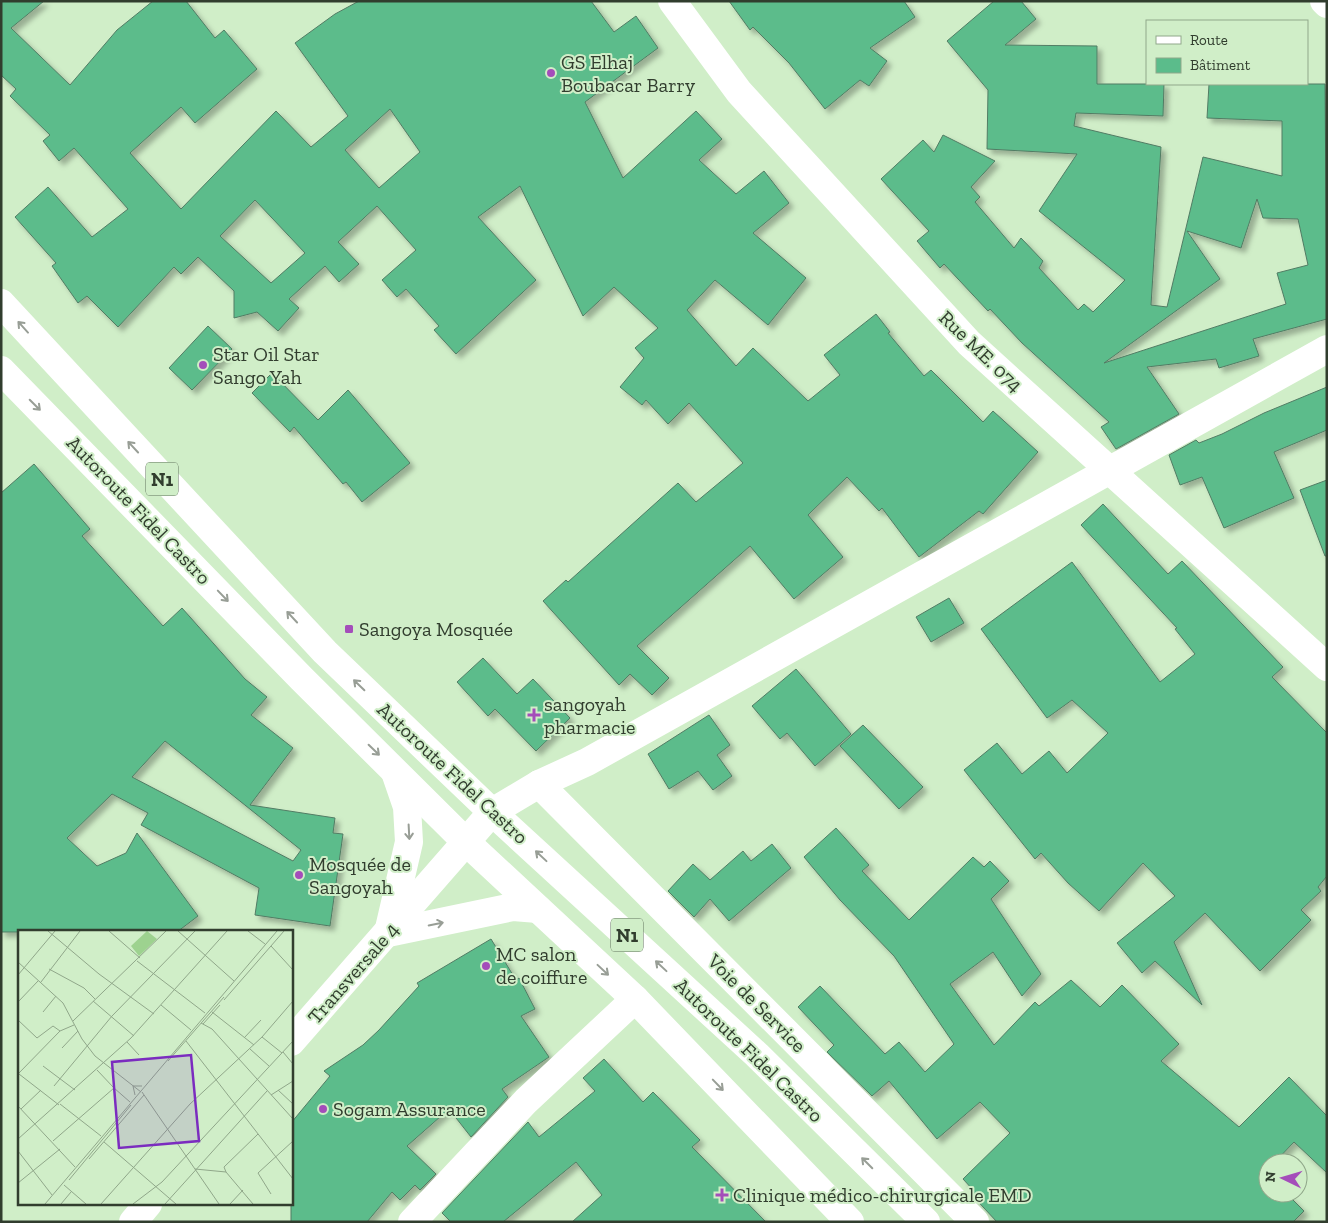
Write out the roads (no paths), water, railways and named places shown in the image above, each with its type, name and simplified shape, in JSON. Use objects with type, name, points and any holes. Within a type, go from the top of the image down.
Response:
[{"type":"main road","name":"Rue ME. 074","points":[[672,1],[739,92],[963,336],[1108,470],[1327,667]]},
{"type":"main road","name":"Autoroute Fidel Castro","points":[[1,303],[325,652],[492,812],[757,1055],[921,1216]]},
{"type":"main road","name":"Transversale 4","points":[[292,1041],[492,812],[539,784],[604,752],[1327,349]]},
{"type":"main road","name":"Autoroute Fidel Castro","points":[[1,370],[302,679],[465,841],[635,999],[850,1222]]},
{"type":"main road","points":[[394,769],[407,807],[409,842],[388,933],[513,907],[538,909]]},
{"type":"main road","name":"Voie de Service","points":[[539,784],[975,1222]]},
{"type":"main road","points":[[412,1222],[526,1101],[635,999]]},
{"type":"main road","points":[[757,1055],[783,1030]]},
{"type":"main road","points":[[921,1216],[939,1186]]},
{"type":"main road","points":[[133,1222],[146,1206]]},
{"type":"place","name":"GS Elhaj Boubacar Barry","points":[[551,73]]},
{"type":"place","name":"Star Oil Star Sango Yah","points":[[203,365]]},
{"type":"place","name":"Sangoya Mosquée","points":[[349,629]]},
{"type":"place","name":"sangoyah pharmacie","points":[[534,715]]},
{"type":"place","name":"Mosquée de Sangoyah","points":[[299,875]]},
{"type":"place","name":"MC salon de coiffure","points":[[486,966]]},
{"type":"place","name":"Sogam Assurance","points":[[323,1109]]},
{"type":"place","name":"Clinique médico-chirurgicale EMD","points":[[722,1195]]}]
